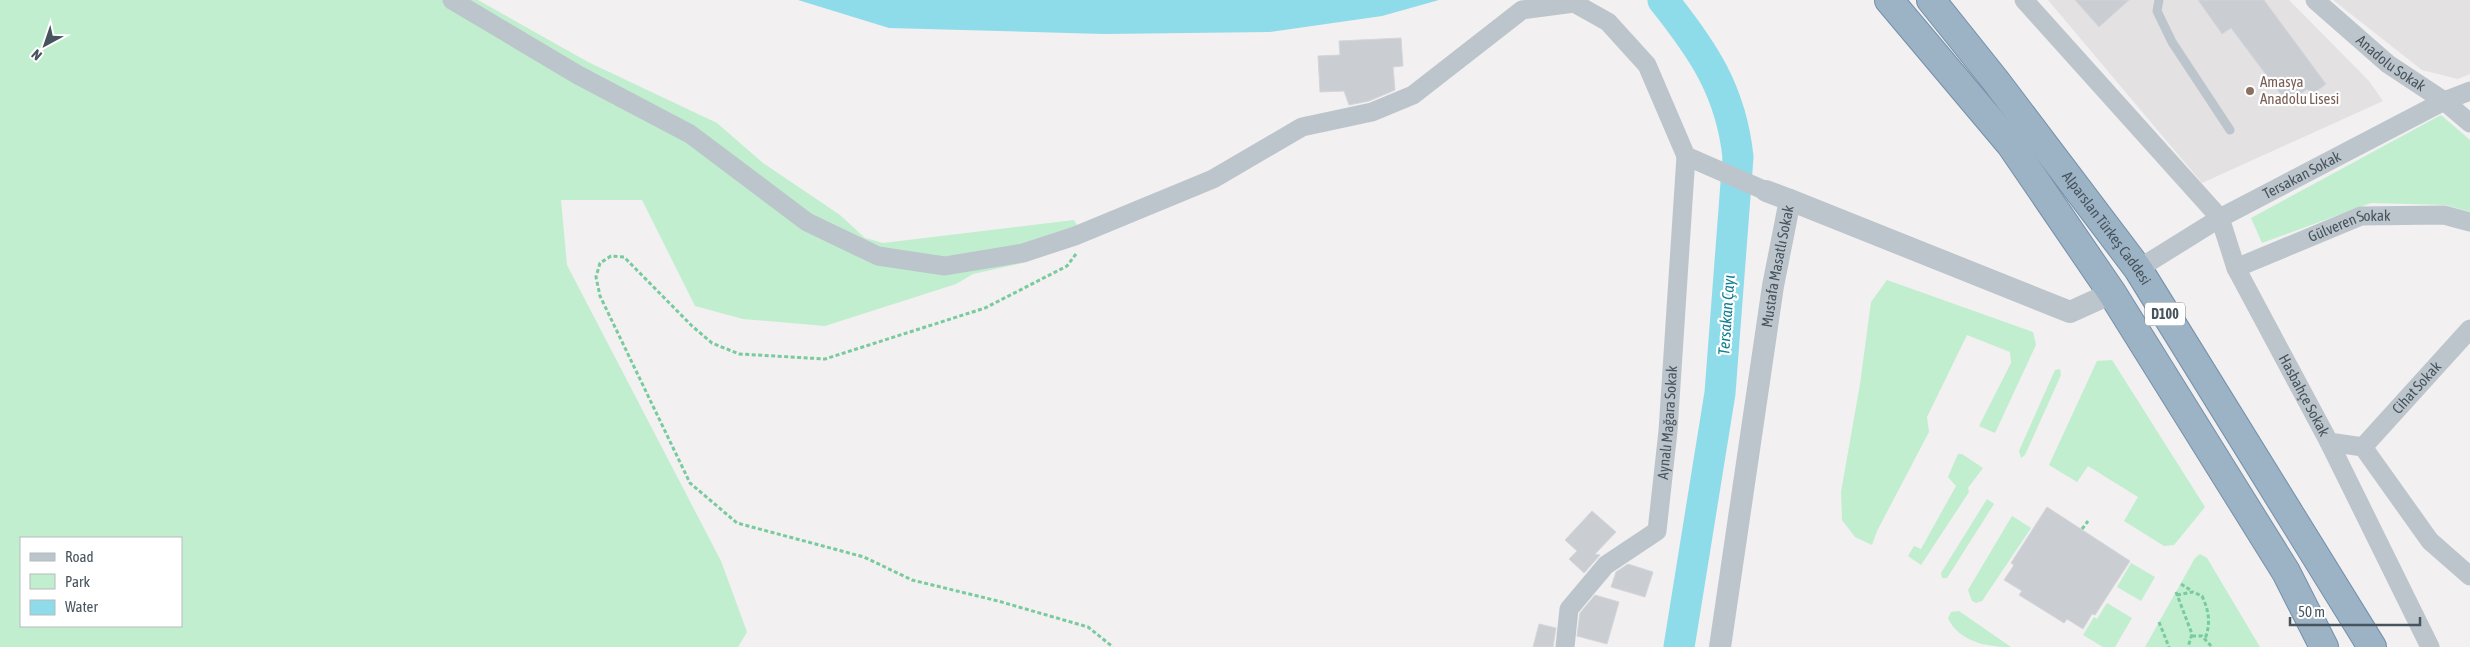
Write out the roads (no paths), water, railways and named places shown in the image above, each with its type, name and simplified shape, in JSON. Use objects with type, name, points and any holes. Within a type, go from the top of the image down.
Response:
[{"type":"highway","name":"Alparslan Türkeş Caddesi","points":[[1889,0],[2011,145],[2112,293],[2286,572],[2324,647]]},
{"type":"highway","name":"Alparslan Türkeş Caddesi","points":[[1931,0],[1995,80],[2138,269],[2372,647]]},
{"type":"street","points":[[452,0],[578,75],[690,134],[807,222],[878,256],[945,266],[1023,253],[1096,227],[1213,179],[1302,127],[1372,112],[1412,95],[1522,10],[1574,3],[1608,22],[1647,65],[1686,156],[1790,200]]},
{"type":"street","points":[[2024,0],[2220,218]]},
{"type":"street","name":"Anadolu Sokak","points":[[2316,0],[2388,64],[2444,101],[2470,123]]},
{"type":"street","name":"Tersakan Sokak","points":[[2138,269],[2220,218],[2444,101],[2470,91]]},
{"type":"street","name":"Aynalı Mağara Sokak","points":[[1565,647],[1569,609],[1606,565],[1657,531],[1668,430],[1686,156]]},
{"type":"street","name":"Mustafa Masatlı Sokak","points":[[1720,647],[1772,286],[1790,200],[2070,312],[2112,293]]},
{"type":"street","name":"Gülveren Sokak","points":[[2236,268],[2361,216],[2444,216],[2470,222]]},
{"type":"street","name":"Hasbahçe Sokak","points":[[2220,218],[2236,268],[2329,442],[2363,447]]},
{"type":"street","name":"Cihat Sokak","points":[[2363,447],[2470,329]]},
{"type":"street","points":[[2329,442],[2430,647]]},
{"type":"street","points":[[2363,447],[2430,541],[2468,569]]},
{"type":"lane","points":[[2159,0],[2157,11],[2172,42],[2230,130]]},
{"type":"water","points":[[798,0],[1439,0],[1382,16],[1270,32],[1104,34],[889,28]]},
{"type":"waterway","name":"Tersakan Çayı","points":[[1663,0],[1691,36],[1713,72],[1729,112],[1738,157],[1720,393],[1679,647]]},
{"type":"place","name":"Amasya Anadolu Lisesi","points":[[2250,91]]}]
